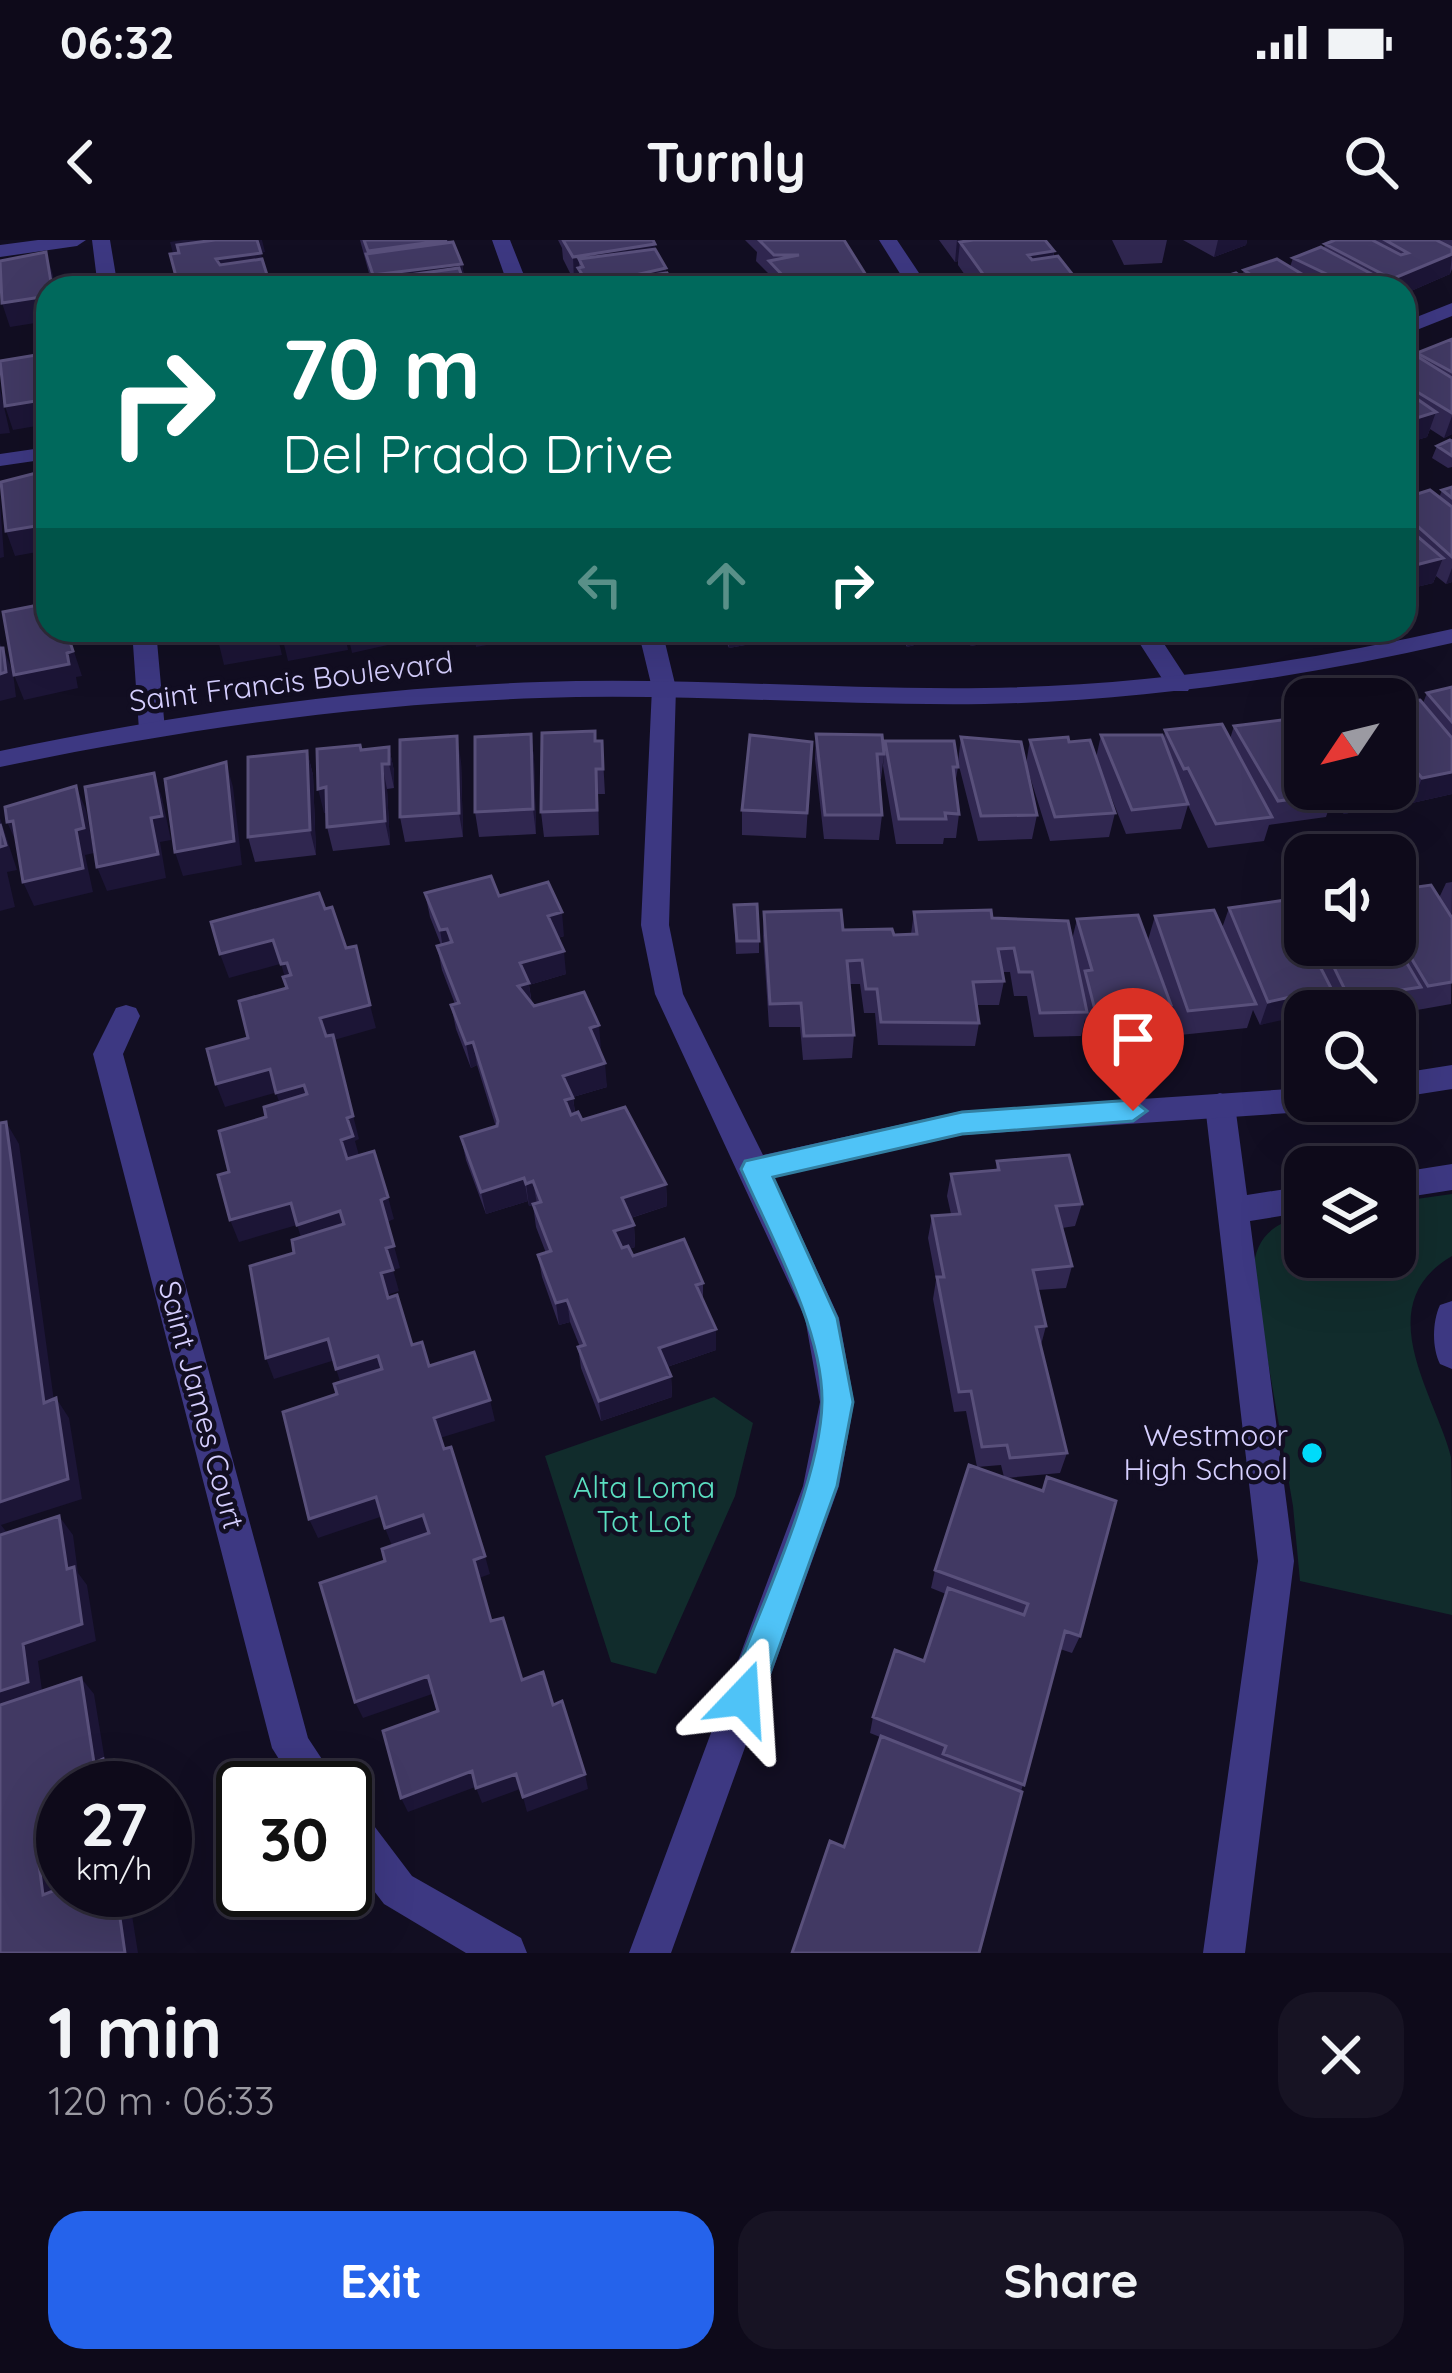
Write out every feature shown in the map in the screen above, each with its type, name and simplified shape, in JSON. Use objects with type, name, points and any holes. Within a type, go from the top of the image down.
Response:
[{"type":"street","points":[[0,251],[77,240]]},
{"type":"street","points":[[101,240],[106,276]]},
{"type":"street","points":[[501,240],[514,276]]},
{"type":"street","points":[[888,240],[912,276]]},
{"type":"street","points":[[1416,324],[1452,309]]},
{"type":"street","points":[[0,460],[36,455]]},
{"type":"street","name":"Saint Francis Boulevard","points":[[0,759],[152,730],[419,696],[664,688],[908,696],[1046,694],[1179,685],[1313,665],[1452,635]]},
{"type":"street","points":[[145,642],[152,730]]},
{"type":"street","points":[[650,1953],[821,1486],[838,1402],[822,1318],[668,994],[655,925],[664,688],[653,642]]},
{"type":"street","points":[[1151,642],[1179,685]]},
{"type":"street","name":"Saint James Court","points":[[126,1016],[108,1054],[291,1748],[301,1761]]},
{"type":"street","points":[[1416,1083],[1452,1077]]},
{"type":"street","points":[[755,1169],[962,1123],[1284,1101]]},
{"type":"street","points":[[1220,1106],[1276,1561],[1224,1953]]},
{"type":"street","points":[[1416,1183],[1452,1177]]},
{"type":"street","points":[[1235,1210],[1284,1202]]},
{"type":"street","points":[[1452,1315],[1452,1354]]},
{"type":"street","points":[[372,1856],[398,1890],[506,1953]]},
{"type":"green space","points":[[1452,1194],[1452,1256],[1427,1276],[1414,1299],[1411,1325],[1422,1379],[1451,1457],[1452,1615],[1300,1581],[1293,1506],[1253,1275],[1261,1242],[1284,1223],[1284,1278],[1416,1278],[1416,1199]]},
{"type":"green space","name":"Alta Loma Tot Lot","points":[[714,1397],[753,1423],[735,1496],[656,1674],[611,1662],[545,1456]]},
{"type":"building","points":[[257,240],[261,253],[216,259],[220,265],[262,259],[267,276],[176,276],[170,254],[179,253],[177,245]]},
{"type":"building","points":[[364,240],[447,240],[368,251]]},
{"type":"building","points":[[563,240],[653,240],[655,244],[573,257]]},
{"type":"building","points":[[759,240],[844,240],[866,276],[783,276],[769,261],[799,255],[774,255]]},
{"type":"building","points":[[1045,240],[1054,251],[1028,255],[1032,260],[1058,256],[1073,275],[984,276],[960,242]]},
{"type":"building","points":[[1372,240],[1401,255],[1408,253],[1385,240],[1436,240],[1452,248],[1452,254],[1399,276],[1386,276],[1325,244]]},
{"type":"building","points":[[453,242],[462,264],[373,275],[366,254]]},
{"type":"building","points":[[1321,247],[1375,276],[1331,276],[1293,258]]},
{"type":"building","points":[[655,249],[666,268],[631,276],[583,276],[579,259]]},
{"type":"building","points":[[46,252],[50,276],[36,276],[36,298],[2,303],[0,261]]},
{"type":"building","points":[[1277,259],[1305,276],[1252,276],[1244,270]]},
{"type":"building","points":[[459,268],[462,276],[402,276]]},
{"type":"building","points":[[1452,339],[1452,372],[1417,353]]},
{"type":"building","points":[[36,355],[36,401],[5,406],[0,361]]},
{"type":"building","points":[[1416,356],[1452,378],[1452,413],[1416,391]]},
{"type":"building","points":[[1416,398],[1436,412],[1416,418]]},
{"type":"building","points":[[1452,441],[1452,456],[1437,446]]},
{"type":"building","points":[[36,473],[36,526],[6,531],[1,482]]},
{"type":"building","points":[[1430,490],[1452,507],[1452,557],[1416,525],[1416,494]]},
{"type":"building","points":[[1416,535],[1443,558],[1416,565]]},
{"type":"building","points":[[36,605],[36,642],[70,642],[69,664],[14,675],[3,612]]},
{"type":"building","points":[[0,648],[6,672],[0,674]]},
{"type":"building","points":[[1452,687],[1452,722],[1427,693]]},
{"type":"building","points":[[1416,700],[1452,738],[1452,772],[1422,778],[1416,771]]},
{"type":"building","points":[[1284,720],[1284,800],[1278,801],[1234,726]]},
{"type":"building","points":[[1222,724],[1272,817],[1216,824],[1165,730]]},
{"type":"building","points":[[595,731],[595,741],[602,741],[603,769],[596,769],[597,810],[541,812],[542,733]]},
{"type":"building","points":[[531,734],[533,809],[475,812],[475,737]]},
{"type":"building","points":[[816,734],[882,735],[884,754],[877,754],[882,815],[825,815]]},
{"type":"building","points":[[750,735],[812,742],[807,813],[742,810]]},
{"type":"building","points":[[1101,735],[1162,735],[1188,804],[1132,810]]},
{"type":"building","points":[[457,736],[459,813],[400,817],[400,740]]},
{"type":"building","points":[[961,737],[1021,742],[1037,815],[981,816]]},
{"type":"building","points":[[1068,737],[1069,742],[1090,740],[1115,813],[1055,817],[1030,740]]},
{"type":"building","points":[[885,741],[954,741],[959,814],[945,813],[946,819],[899,819]]},
{"type":"building","points":[[360,745],[361,750],[389,747],[389,764],[382,764],[385,821],[327,827],[326,787],[318,789],[317,749]]},
{"type":"building","points":[[307,751],[310,830],[248,837],[248,757]]},
{"type":"building","points":[[226,762],[234,841],[175,852],[165,779]]},
{"type":"building","points":[[154,773],[162,816],[151,818],[158,854],[97,867],[85,787]]},
{"type":"building","points":[[76,786],[84,828],[76,830],[83,868],[23,882],[13,821],[7,822],[5,807]]},
{"type":"building","points":[[491,876],[499,896],[548,882],[562,912],[548,916],[564,951],[520,963],[529,983],[518,986],[534,1006],[584,992],[599,1025],[590,1028],[605,1063],[563,1076],[573,1098],[565,1100],[571,1115],[578,1112],[582,1120],[625,1107],[666,1184],[622,1198],[634,1225],[614,1231],[622,1248],[628,1246],[633,1256],[684,1239],[703,1283],[696,1285],[716,1329],[659,1348],[671,1376],[599,1401],[578,1347],[585,1345],[567,1300],[556,1303],[538,1255],[551,1251],[533,1204],[541,1202],[533,1181],[526,1184],[524,1178],[481,1192],[461,1137],[497,1126],[498,1121],[473,1042],[466,1044],[451,1005],[459,1003],[437,946],[452,942],[447,929],[440,930],[425,893]]},
{"type":"building","points":[[1431,885],[1452,918],[1452,982],[1428,986],[1416,966],[1416,887]]},
{"type":"building","points":[[319,893],[325,909],[332,907],[346,948],[356,946],[370,1005],[320,1018],[326,1036],[333,1035],[353,1116],[347,1118],[353,1136],[341,1140],[347,1159],[374,1151],[388,1197],[381,1200],[394,1246],[386,1248],[393,1270],[381,1273],[388,1298],[397,1295],[412,1345],[422,1342],[429,1366],[474,1352],[490,1400],[434,1418],[444,1449],[451,1447],[485,1556],[474,1560],[491,1621],[503,1618],[522,1680],[543,1672],[553,1705],[562,1701],[585,1774],[523,1797],[516,1774],[476,1788],[472,1771],[401,1798],[383,1731],[438,1711],[428,1676],[355,1702],[320,1583],[385,1561],[382,1549],[429,1533],[423,1515],[385,1528],[376,1497],[309,1519],[283,1412],[337,1394],[334,1384],[382,1369],[378,1356],[336,1369],[328,1339],[266,1358],[250,1266],[294,1253],[292,1240],[344,1224],[340,1211],[297,1225],[291,1203],[230,1220],[218,1175],[229,1172],[219,1131],[266,1117],[264,1107],[307,1094],[304,1085],[276,1093],[270,1069],[216,1084],[207,1049],[248,1038],[239,1001],[287,988],[283,977],[291,975],[287,963],[281,964],[273,940],[220,954],[211,922]]},
{"type":"building","points":[[1284,900],[1284,966],[1320,966],[1331,988],[1284,990],[1284,998],[1268,1002],[1229,908]]},
{"type":"building","points":[[757,904],[759,941],[737,941],[734,905]]},
{"type":"building","points":[[841,910],[843,930],[892,929],[894,935],[917,934],[914,912],[991,910],[992,918],[1068,921],[1087,1012],[1040,1013],[1032,972],[1019,972],[1014,948],[998,949],[1004,981],[973,982],[979,1023],[881,1022],[877,989],[866,989],[862,960],[847,961],[854,1035],[804,1036],[801,1003],[770,1004],[764,912]]},
{"type":"building","points":[[1214,910],[1256,1004],[1188,1011],[1155,916]]},
{"type":"building","points":[[1138,915],[1171,1005],[1095,1010],[1085,971],[1092,970],[1077,919]]},
{"type":"building","points":[[1333,966],[1409,966],[1421,987],[1401,990],[1345,990]]},
{"type":"building","points":[[6,1122],[44,1403],[56,1398],[68,1479],[0,1502],[0,1123]]},
{"type":"building","points":[[1069,1155],[1082,1204],[1056,1206],[1072,1266],[1033,1270],[1046,1326],[1036,1327],[1067,1453],[1010,1458],[1007,1445],[982,1447],[971,1391],[959,1392],[937,1277],[944,1277],[932,1216],[960,1214],[951,1174],[999,1170],[997,1161]]},
{"type":"building","points":[[969,1465],[1043,1491],[1047,1477],[1116,1501],[1080,1636],[1065,1631],[1024,1785],[943,1754],[946,1746],[873,1717],[895,1650],[924,1661],[948,1588],[1024,1615],[1028,1604],[935,1570]]},
{"type":"building","points":[[59,1516],[67,1569],[74,1567],[82,1624],[23,1644],[28,1682],[0,1691],[0,1535]]},
{"type":"building","points":[[81,1678],[94,1761],[36,1761],[36,1917],[120,1917],[125,1953],[0,1953],[0,1705]]},
{"type":"building","points":[[881,1736],[1022,1792],[979,1953],[792,1953],[830,1841],[844,1847]]},
{"type":"place","name":"Westmoor High School","points":[[1312,1453]]},
{"type":"route","points":[[743,1698],[821,1486],[838,1402],[822,1318],[755,1169],[962,1123],[1133,1111]]}]
